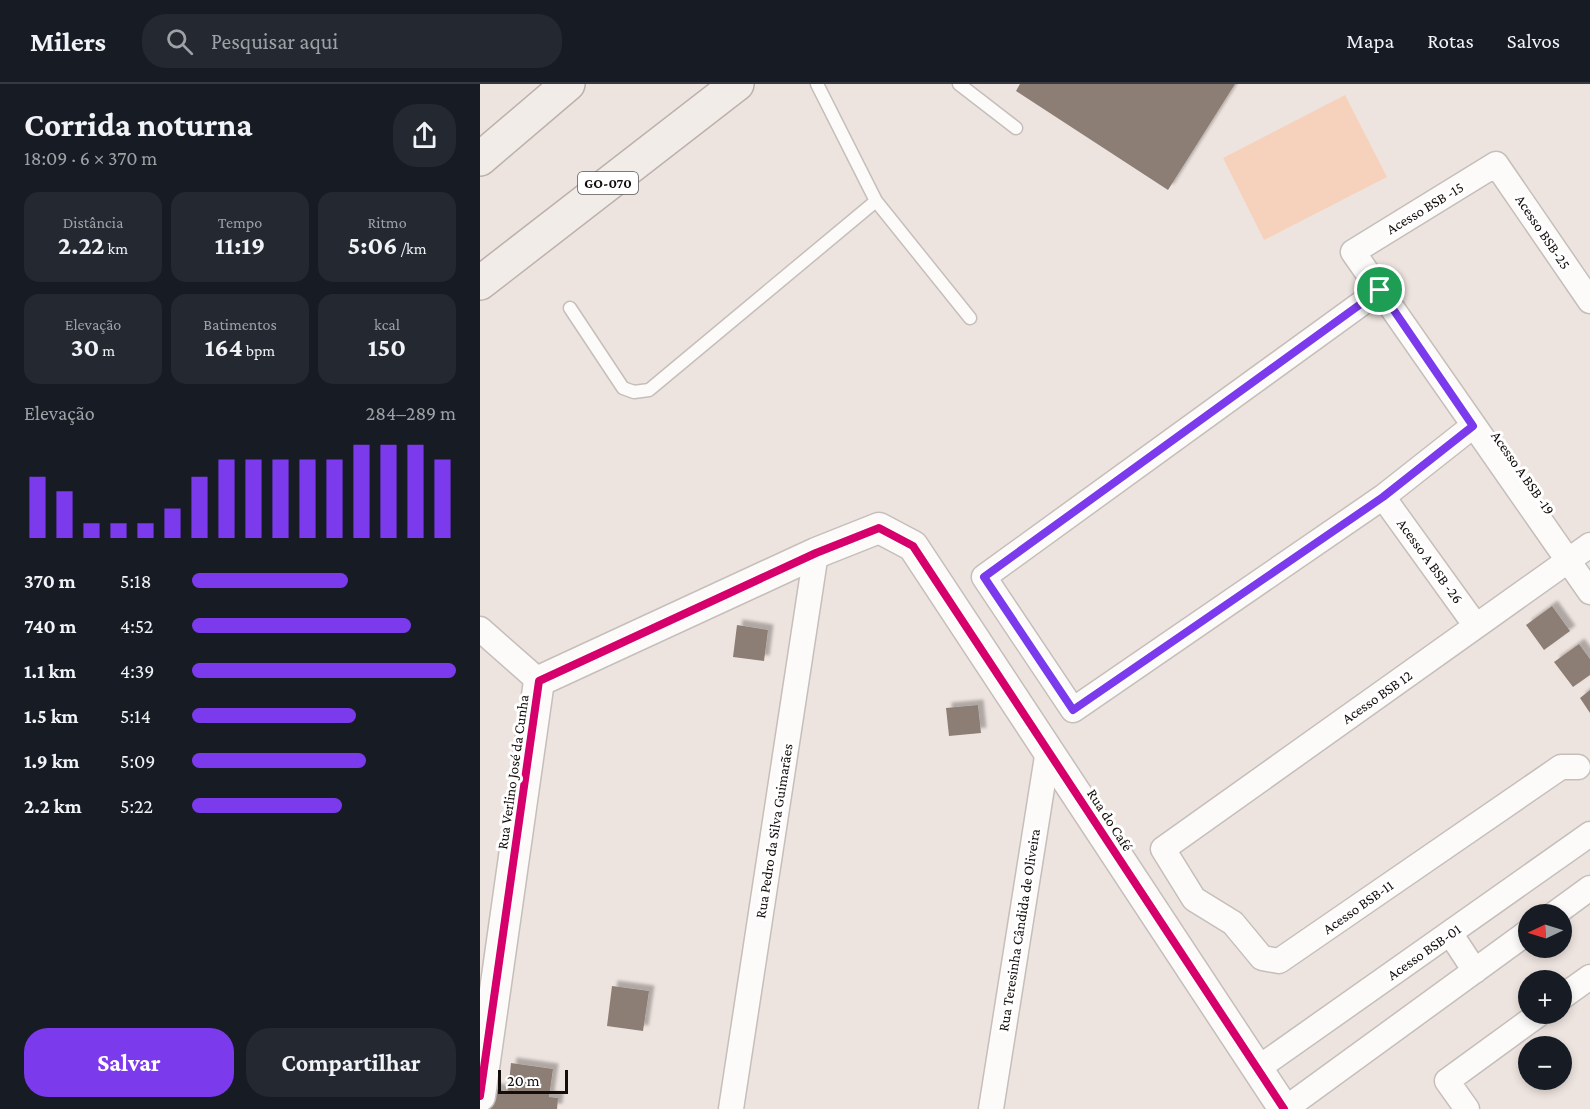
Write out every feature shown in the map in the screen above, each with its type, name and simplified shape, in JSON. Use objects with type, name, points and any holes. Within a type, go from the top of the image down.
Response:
[{"type":"highway","points":[[480,159],[568,84]]},
{"type":"highway","name":"GO-070","points":[[480,283],[737,84]]},
{"type":"street","name":"Acesso BSB -15","points":[[1353,252],[1496,164]]},
{"type":"street","name":"Acesso BSB-25","points":[[1496,164],[1590,300]]},
{"type":"street","name":"Acesso A BSB -19","points":[[1353,252],[1590,592]]},
{"type":"street","points":[[1380,290],[984,577],[1073,710],[1383,497],[1473,426]]},
{"type":"street","name":"Acesso A BSB -26","points":[[1383,497],[1476,626]]},
{"type":"street","name":"Rua Verlino José da Cunha","points":[[539,681],[816,553],[879,528],[913,546]]},
{"type":"street","name":"Acesso BSB 12","points":[[1163,849],[1590,545]]},
{"type":"street","name":"Rua do Café","points":[[913,546],[1284,1109]]},
{"type":"street","name":"Rua Pedro da Silva Guimarães","points":[[731,1109],[816,553]]},
{"type":"street","name":"Rua Verlino José da Cunha","points":[[480,630],[539,681]]},
{"type":"street","name":"Rua Verlino José da Cunha","points":[[480,1096],[539,681]]},
{"type":"street","name":"Rua Teresinha Cândida de Oliveira","points":[[991,1109],[1048,750]]},
{"type":"street","name":"Acesso BSB-11","points":[[1163,849],[1194,899],[1233,923],[1262,958],[1280,961],[1561,767],[1578,767]]},
{"type":"street","name":"Acesso BSB-01","points":[[1257,1069],[1590,834]]},
{"type":"street","points":[[1567,904],[1590,888]]},
{"type":"street","points":[[1450,933],[1475,971]]},
{"type":"street","points":[[1284,1109],[1518,939]]},
{"type":"street","points":[[1572,990],[1590,977]]},
{"type":"street","points":[[1467,1109],[1447,1081],[1525,1024]]},
{"type":"lane","points":[[817,84],[876,201],[970,318]]},
{"type":"lane","points":[[959,84],[1016,129]]},
{"type":"lane","points":[[570,308],[623,388],[634,392],[649,390],[876,201]]},
{"type":"shaded area","points":[[1345,95],[1387,177],[1264,240],[1223,158]]},
{"type":"building","points":[[1020,84],[1235,84],[1168,190],[1016,91]]},
{"type":"building","points":[[1552,606],[1570,631],[1544,650],[1526,625]]},
{"type":"building","points":[[737,625],[768,630],[764,661],[733,657]]},
{"type":"building","points":[[1579,644],[1590,659],[1590,675],[1573,687],[1554,662]]},
{"type":"building","points":[[1590,690],[1590,713],[1580,698]]},
{"type":"building","points":[[978,705],[981,733],[949,736],[946,708]]},
{"type":"building","points":[[612,986],[649,991],[643,1031],[607,1026]]},
{"type":"building","points":[[511,1063],[553,1069],[549,1097],[558,1098],[557,1109],[489,1109],[492,1088],[508,1092]]},
{"type":"cycle path","points":[[1380,290],[984,577],[1073,710],[1383,497],[1473,426]]},
{"type":"cycle path","points":[[480,1096],[539,681],[816,553],[879,528],[913,546],[1284,1109]]},
{"type":"route","points":[[1380,290],[1473,426],[1383,497],[1073,710],[984,577],[1380,290]]}]
